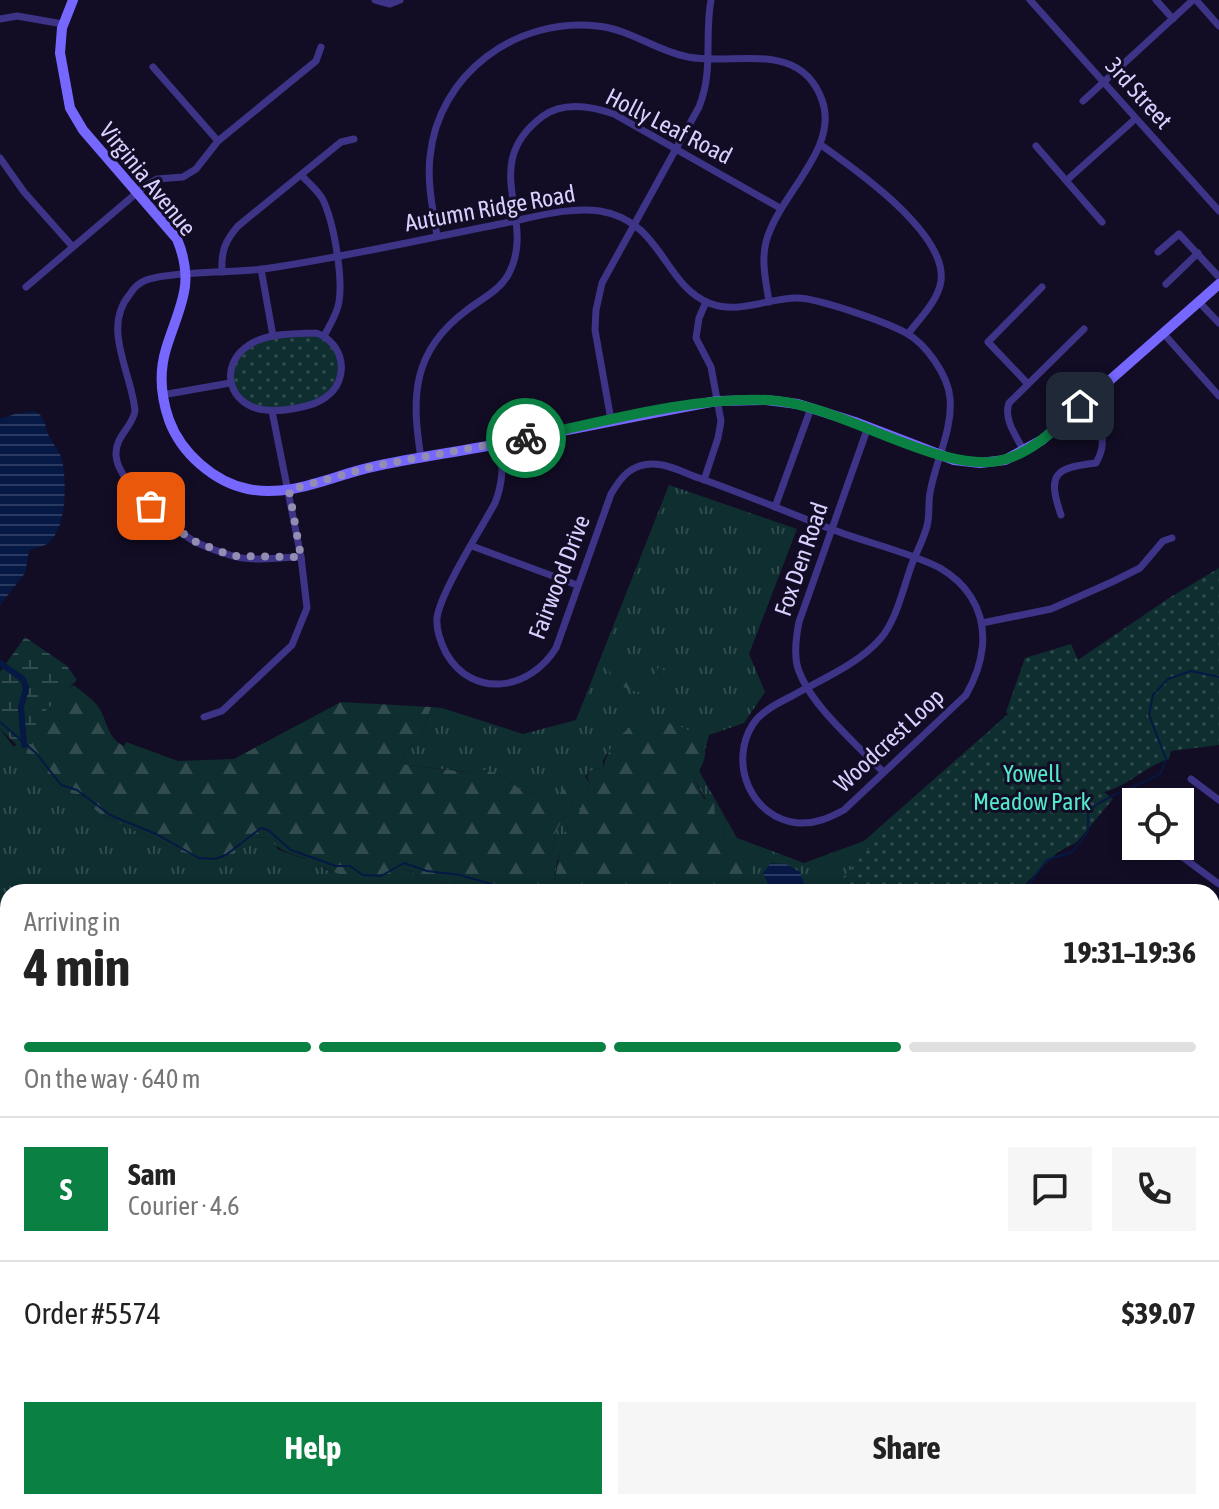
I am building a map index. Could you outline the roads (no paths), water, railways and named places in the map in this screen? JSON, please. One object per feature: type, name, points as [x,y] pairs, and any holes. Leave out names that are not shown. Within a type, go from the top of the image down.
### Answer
[{"type":"street","name":"Virginia Avenue","points":[[73,0],[60,41],[61,66],[70,108],[83,130],[177,239],[185,258],[187,276],[184,302],[165,350],[161,377],[162,395],[170,423],[188,452],[208,472],[248,489],[289,490],[349,472],[717,401],[766,400],[811,408],[954,460],[980,463],[1005,460],[1042,440],[1219,284]]},
{"type":"street","points":[[375,0],[390,4],[400,0]]},
{"type":"street","points":[[611,420],[595,330],[602,283],[703,97],[710,60],[707,22],[711,0]]},
{"type":"street","name":"3rd Street","points":[[1030,0],[1134,120],[1219,211]]},
{"type":"street","points":[[1156,0],[1173,19]]},
{"type":"street","points":[[1083,101],[1195,0],[1219,26]]},
{"type":"street","points":[[0,19],[17,16],[63,24]]},
{"type":"street","points":[[437,236],[430,157],[437,127],[448,100],[466,75],[494,49],[528,32],[566,24],[627,32],[665,51],[687,57],[710,60],[777,59],[795,66],[810,80],[822,99],[826,119],[821,145],[780,208],[766,239],[762,261],[769,302]]},
{"type":"street","points":[[26,287],[157,179],[183,177],[196,169],[218,141],[316,61],[321,47]]},
{"type":"street","points":[[153,67],[218,141]]},
{"type":"street","name":"Holly Leaf Road","points":[[421,458],[415,394],[425,359],[442,331],[467,309],[490,295],[508,277],[516,256],[518,238],[510,187],[511,160],[522,136],[550,112],[592,106],[614,114],[780,208]]},
{"type":"street","points":[[1067,180],[1134,120]]},
{"type":"street","points":[[222,272],[221,255],[231,233],[341,142],[354,139]]},
{"type":"street","points":[[821,145],[867,178],[891,200],[938,256],[941,280],[937,294],[908,334]]},
{"type":"street","points":[[1036,146],[1102,222]]},
{"type":"street","points":[[0,158],[24,192],[72,246]]},
{"type":"street","points":[[301,175],[322,198],[341,286],[339,305],[324,336]]},
{"type":"street","name":"Autumn Ridge Road","points":[[301,557],[236,557],[194,541],[151,506],[119,467],[117,445],[132,422],[135,411],[116,330],[120,308],[142,282],[160,277],[261,269],[515,221],[576,211],[599,211],[617,216],[650,237],[686,288],[706,302]]},
{"type":"street","points":[[1158,252],[1179,234],[1219,277]]},
{"type":"street","points":[[1166,284],[1198,253]]},
{"type":"street","points":[[261,269],[273,336]]},
{"type":"street","points":[[1027,383],[988,342],[1042,287]]},
{"type":"street","points":[[704,480],[721,421],[711,367],[696,338],[699,318],[706,302],[728,309],[794,298],[815,299],[908,334],[934,360],[948,385],[950,413],[930,493],[927,525],[914,559]]},
{"type":"street","points":[[1199,302],[1219,323]]},
{"type":"street","points":[[1024,451],[1009,422],[1006,411],[1009,403],[1084,329]]},
{"type":"street","points":[[316,333],[334,345],[342,370],[339,382],[328,396],[317,402],[272,411],[254,409],[242,402],[230,383],[238,355],[250,344],[273,336],[316,333]]},
{"type":"street","points":[[1163,333],[1219,396]]},
{"type":"street","points":[[162,395],[230,383]]},
{"type":"street","points":[[1061,515],[1052,490],[1057,477],[1065,468],[1096,463],[1103,451],[1104,442],[1098,427],[1080,406]]},
{"type":"street","points":[[775,507],[811,408]]},
{"type":"street","points":[[204,717],[222,711],[292,645],[307,608],[301,557],[272,411]]},
{"type":"street","name":"Fox Den Road","points":[[868,427],[799,622],[795,645],[797,663],[807,687],[883,772]]},
{"type":"street","name":"Fairwood Drive","points":[[501,444],[501,488],[443,599],[437,619],[440,643],[450,660],[464,674],[481,682],[517,682],[535,673],[548,660],[556,648],[611,494],[622,477],[635,467],[654,464],[704,480],[914,559]]},
{"type":"street","points":[[982,623],[1051,609],[1112,582],[1140,568],[1163,541],[1172,538]]},
{"type":"street","points":[[472,546],[577,585]]},
{"type":"street","name":"Woodcrest Loop","points":[[914,559],[940,568],[959,582],[972,598],[982,623],[983,654],[966,695],[844,810],[825,820],[795,823],[775,817],[760,805],[749,790],[742,769],[743,749],[751,727],[760,715],[861,656],[879,641],[889,626],[914,559]]},
{"type":"street","points":[[1191,779],[1219,800]]},
{"type":"street","points":[[1186,860],[1219,884]]},
{"type":"water","points":[[35,411],[43,420],[62,460],[65,493],[62,517],[54,537],[47,544],[29,551],[25,573],[0,605],[0,419]]},
{"type":"water","points":[[771,863],[786,864],[800,872],[804,884],[768,884],[763,873]]},
{"type":"waterway","points":[[0,663],[23,679],[26,688],[21,707],[24,745]]},
{"type":"waterway","points":[[1029,884],[1047,860],[1072,852],[1088,832],[1088,811],[1161,773],[1166,759],[1149,715],[1153,695],[1168,679],[1191,671],[1219,677]]},
{"type":"waterway","points":[[0,722],[37,754],[61,785],[77,790],[110,815],[156,834],[199,858],[215,859],[226,855],[261,828],[268,830],[291,850],[336,866],[350,866],[363,875],[381,876],[404,863],[491,884]]},
{"type":"park label","name":"Yowell Meadow Park","points":[[1032,787]]}]
